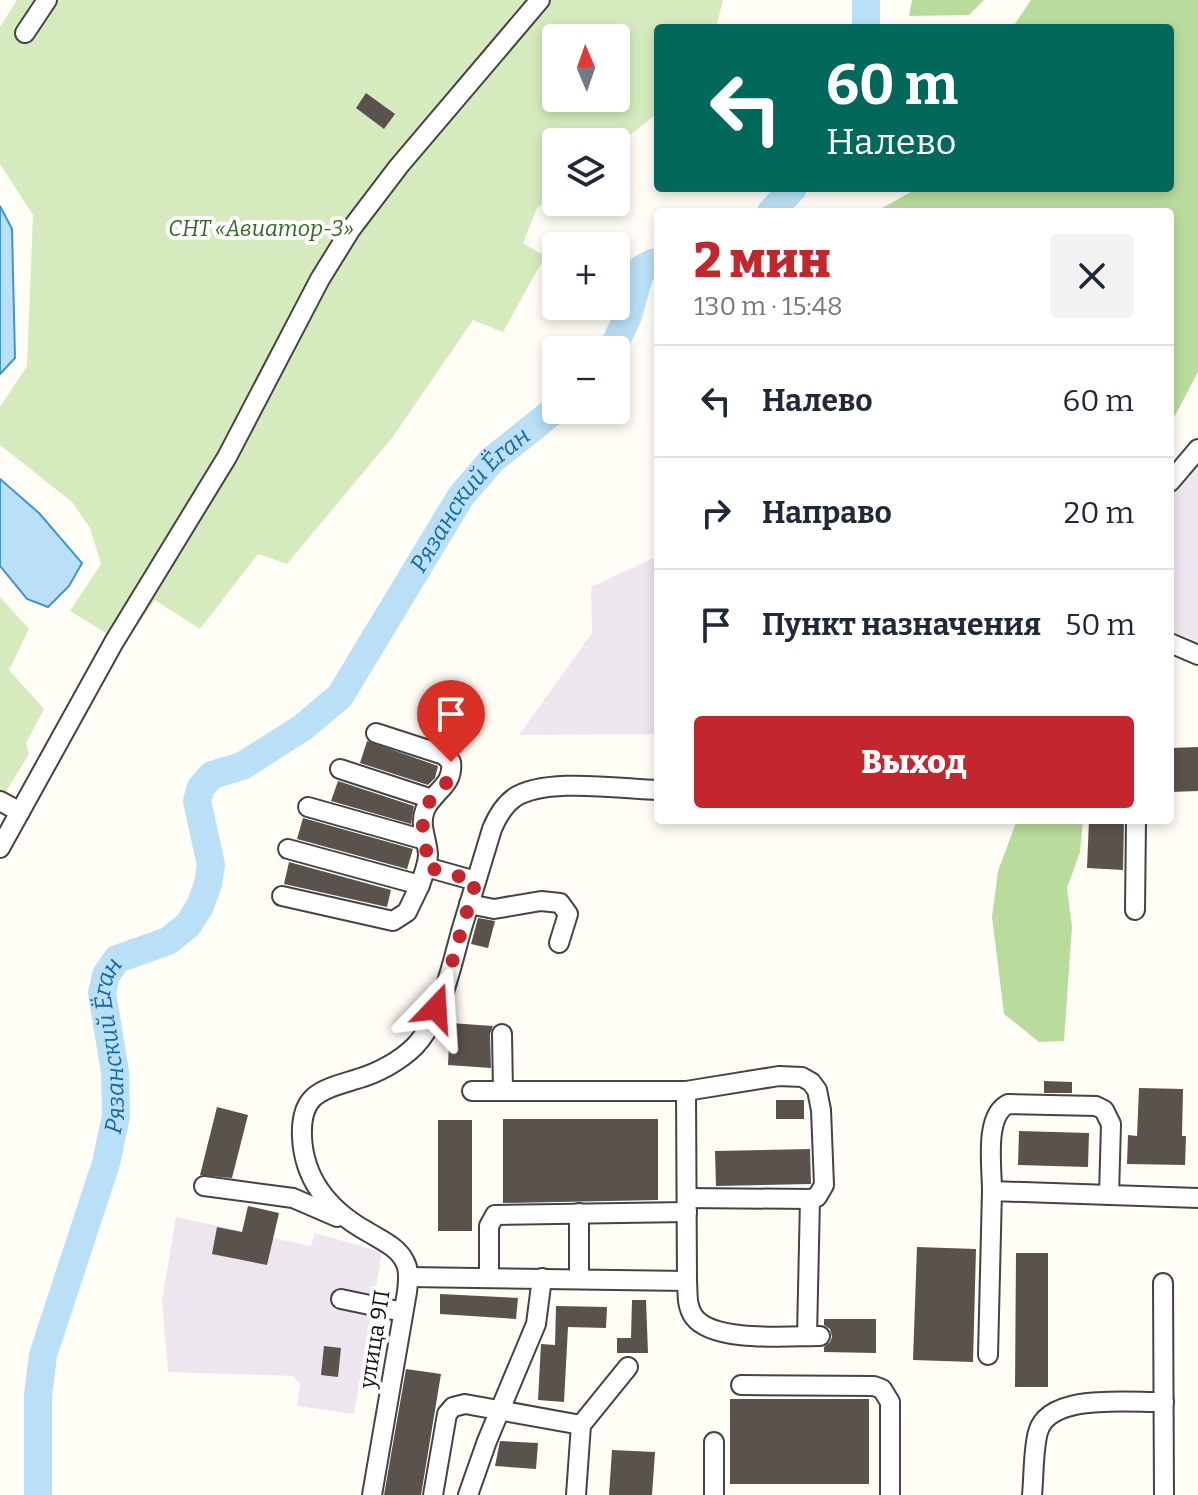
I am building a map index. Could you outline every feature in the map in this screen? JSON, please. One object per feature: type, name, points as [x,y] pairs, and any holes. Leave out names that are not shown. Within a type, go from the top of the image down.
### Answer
[{"type":"street","points":[[25,33],[47,0]]},
{"type":"street","points":[[0,848],[114,642],[227,457],[320,279],[351,229],[399,166],[540,0]]},
{"type":"street","points":[[1174,477],[1198,449]]},
{"type":"street","points":[[1174,645],[1198,655]]},
{"type":"street","points":[[282,896],[393,921],[407,912],[428,856],[423,815],[432,799],[450,779],[452,765],[448,758],[376,733]]},
{"type":"street","points":[[340,769],[432,799]]},
{"type":"street","name":"улица 9П","points":[[372,1495],[408,1277],[405,1260],[329,1203],[310,1177],[302,1136],[304,1113],[310,1099],[322,1090],[387,1066],[418,1043],[443,992],[497,818],[515,797],[533,790],[554,788],[654,790]]},
{"type":"street","points":[[0,801],[20,812]]},
{"type":"street","points":[[308,807],[425,840]]},
{"type":"street","points":[[1135,910],[1136,824]]},
{"type":"street","points":[[288,849],[423,876],[476,881]]},
{"type":"street","points":[[469,904],[494,909],[541,901],[560,903],[568,914],[559,943]]},
{"type":"street","points":[[502,1034],[503,1091]]},
{"type":"street","points":[[472,1091],[686,1091],[779,1076],[802,1077],[817,1090],[821,1110],[824,1185],[817,1197],[579,1213],[495,1215],[489,1226],[489,1278]]},
{"type":"street","points":[[686,1091],[687,1281],[690,1310],[703,1326],[737,1335],[814,1336],[810,1199]]},
{"type":"street","points":[[988,1355],[993,1123],[999,1108],[1008,1104],[1096,1106],[1109,1116],[1109,1195]]},
{"type":"street","points":[[204,1186],[293,1198],[357,1226]]},
{"type":"street","points":[[992,1191],[1198,1198]]},
{"type":"street","points":[[579,1213],[579,1279]]},
{"type":"street","points":[[408,1277],[687,1281]]},
{"type":"street","points":[[468,1495],[536,1324],[542,1278]]},
{"type":"street","points":[[1163,1283],[1164,1495]]},
{"type":"street","points":[[341,1299],[403,1312]]},
{"type":"street","points":[[576,1495],[581,1425],[628,1367]]},
{"type":"street","points":[[741,1385],[874,1386],[882,1389],[890,1402],[890,1495]]},
{"type":"street","points":[[1032,1495],[1038,1433],[1042,1423],[1052,1413],[1078,1403],[1164,1402]]},
{"type":"street","points":[[433,1495],[447,1414],[453,1407],[465,1404],[581,1425]]},
{"type":"street","points":[[714,1442],[714,1495]]},
{"type":"shaded area","points":[[1198,460],[1198,642],[1174,633],[1174,487]]},
{"type":"shaded area","points":[[654,558],[654,734],[519,735],[592,633],[591,587]]},
{"type":"shaded area","points":[[176,1217],[311,1246],[315,1233],[382,1252],[354,1414],[297,1406],[300,1384],[293,1376],[168,1372],[162,1300]]},
{"type":"green space","name":"СНТ «Авиатор-3»","points":[[17,0],[723,0],[717,24],[654,24],[654,115],[630,135],[630,128],[542,128],[542,204],[537,208],[523,243],[542,254],[542,261],[503,332],[473,320],[392,438],[287,564],[258,554],[200,629],[155,600],[124,644],[70,611],[101,564],[90,528],[72,502],[0,445],[0,407],[27,366],[33,215],[0,164],[0,27]]},
{"type":"green space","points":[[912,0],[984,0],[969,15],[909,16]]},
{"type":"green space","points":[[1031,0],[1198,0],[1198,372],[1174,417],[1174,208],[882,208],[911,192],[1174,192],[1174,24],[1015,24]]},
{"type":"green space","points":[[0,597],[29,629],[9,670],[44,709],[26,743],[29,754],[0,801]]},
{"type":"green space","points":[[1016,824],[1083,824],[1080,852],[1067,888],[1072,926],[1064,1041],[1039,1042],[1004,1014],[992,917],[998,871]]},
{"type":"water","points":[[0,206],[12,229],[15,358],[0,374]]},
{"type":"water","points":[[0,479],[39,513],[82,563],[69,586],[48,607],[27,599],[0,566]]},
{"type":"building","points":[[366,93],[395,114],[384,129],[356,108]]},
{"type":"building","points":[[367,741],[438,766],[435,778],[428,785],[360,763]]},
{"type":"building","points":[[1198,747],[1198,791],[1174,792],[1174,748]]},
{"type":"building","points":[[338,781],[414,806],[411,824],[331,801]]},
{"type":"building","points":[[303,818],[413,849],[407,869],[297,839]]},
{"type":"building","points":[[1089,824],[1124,824],[1123,870],[1087,868]]},
{"type":"building","points":[[289,862],[391,890],[387,907],[284,884]]},
{"type":"building","points":[[478,918],[495,921],[488,948],[471,944]]},
{"type":"building","points":[[450,1023],[493,1026],[490,1034],[491,1068],[448,1065]]},
{"type":"building","points":[[1044,1081],[1072,1082],[1072,1093],[1044,1093]]},
{"type":"building","points":[[1139,1088],[1183,1089],[1185,1165],[1127,1164],[1128,1135],[1137,1136]]},
{"type":"building","points":[[776,1100],[804,1100],[804,1119],[776,1119]]},
{"type":"building","points":[[217,1107],[248,1115],[232,1178],[200,1175]]},
{"type":"building","points":[[503,1119],[658,1119],[658,1200],[503,1203]]},
{"type":"building","points":[[438,1120],[472,1120],[472,1231],[438,1231]]},
{"type":"building","points":[[1019,1131],[1089,1133],[1088,1167],[1018,1165]]},
{"type":"building","points":[[810,1149],[811,1184],[716,1186],[715,1151]]},
{"type":"building","points":[[248,1206],[279,1213],[267,1265],[212,1254],[217,1227],[242,1232]]},
{"type":"building","points":[[917,1247],[976,1249],[973,1362],[913,1360]]},
{"type":"building","points":[[1016,1253],[1048,1253],[1048,1387],[1015,1387]]},
{"type":"building","points":[[440,1294],[518,1298],[516,1319],[440,1314]]},
{"type":"building","points":[[632,1300],[646,1300],[648,1353],[617,1353],[617,1338],[631,1338]]},
{"type":"building","points":[[556,1306],[607,1307],[606,1328],[568,1327],[564,1402],[538,1400],[541,1344],[555,1345]]},
{"type":"building","points":[[824,1319],[876,1319],[876,1353],[824,1352],[832,1337],[830,1329],[824,1325]]},
{"type":"building","points":[[324,1346],[341,1348],[338,1377],[321,1375]]},
{"type":"building","points":[[406,1369],[441,1374],[421,1495],[384,1495]]},
{"type":"building","points":[[730,1399],[869,1399],[869,1484],[730,1484]]},
{"type":"building","points":[[500,1441],[538,1443],[536,1469],[495,1466]]},
{"type":"building","points":[[612,1450],[655,1452],[652,1495],[609,1495]]},
{"type":"waterway","name":"Рязанский Ёган","points":[[866,0],[866,24]]},
{"type":"waterway","name":"Рязанский Ёган","points":[[775,208],[789,192]]},
{"type":"waterway","name":"Рязанский Ёган","points":[[619,336],[628,316],[641,269],[654,264]]},
{"type":"waterway","name":"Рязанский Ёган","points":[[38,1495],[38,1396],[43,1355],[106,1163],[116,1116],[115,1072],[102,993],[106,975],[117,959],[168,941],[188,925],[200,906],[211,865],[197,801],[201,787],[212,775],[242,766],[302,728],[340,696],[461,496],[492,460],[542,420]]},
{"type":"route","points":[[436,1008],[476,881],[426,867],[428,856],[423,815],[427,805],[448,783],[451,762]]}]
